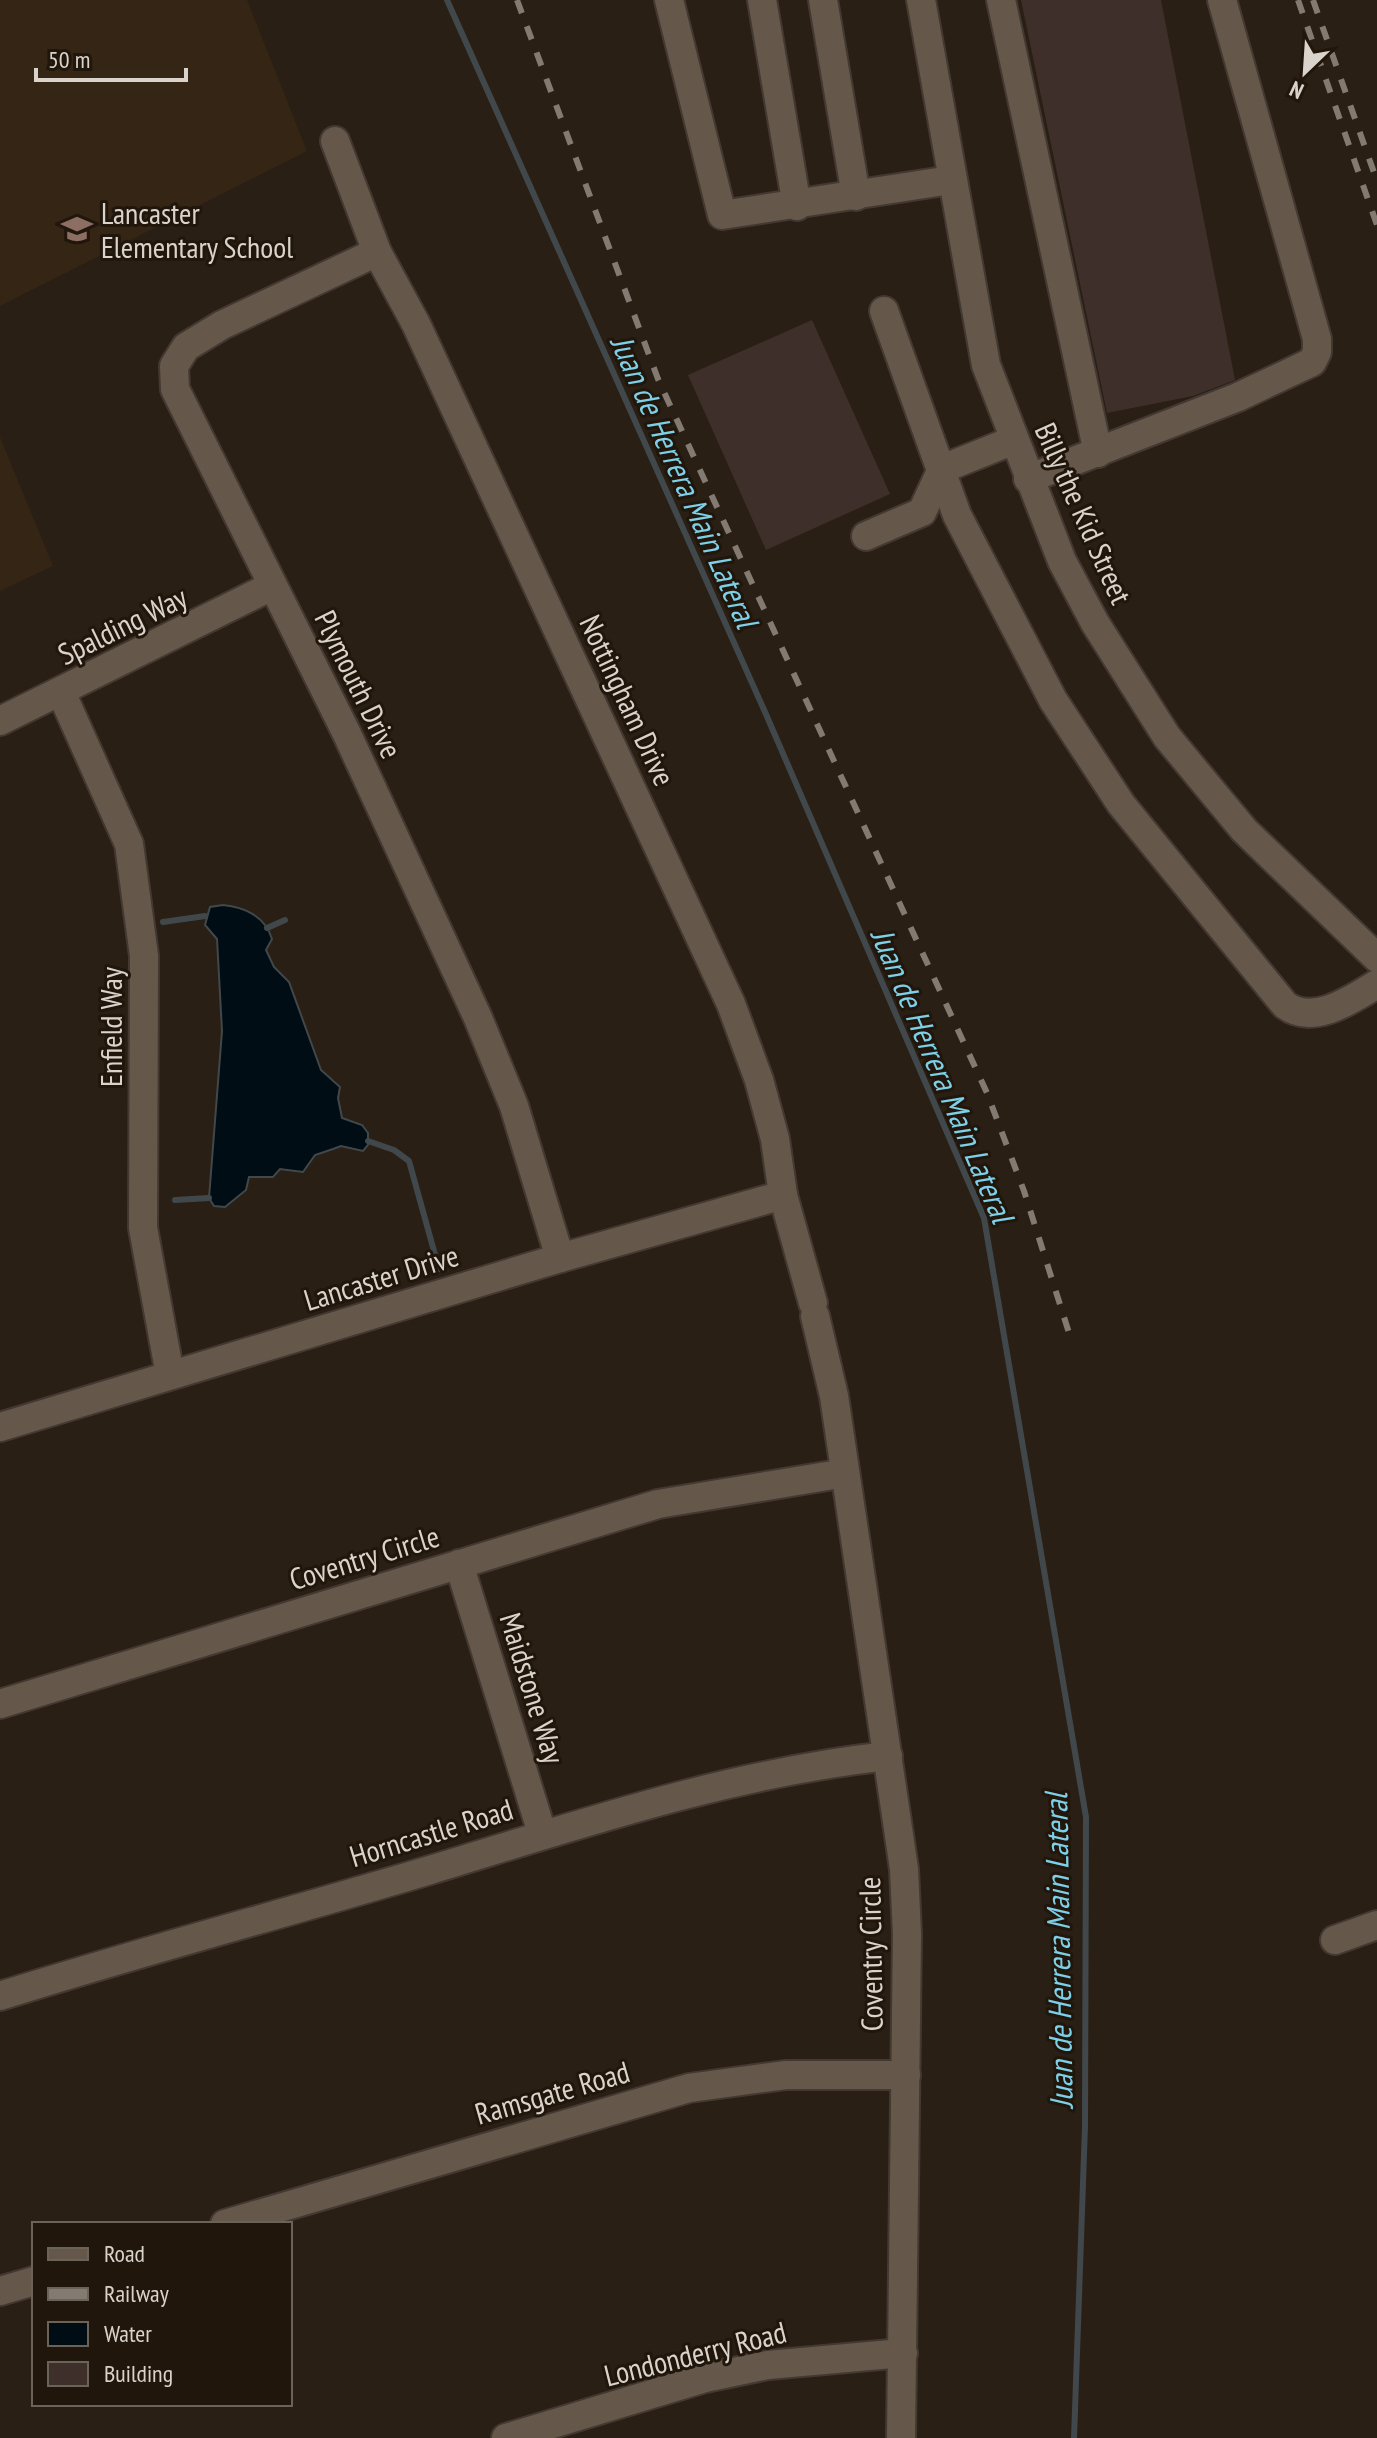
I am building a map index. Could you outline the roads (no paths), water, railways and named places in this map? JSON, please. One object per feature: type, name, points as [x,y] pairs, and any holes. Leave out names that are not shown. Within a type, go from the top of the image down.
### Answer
[{"type":"street","points":[[669,0],[719,212],[727,216],[951,180]]},
{"type":"street","points":[[762,0],[797,206]]},
{"type":"street","points":[[823,0],[856,196]]},
{"type":"street","name":"Billy the Kid Street","points":[[921,0],[986,365],[1062,561],[1095,623],[1167,737],[1244,830],[1377,958]]},
{"type":"street","points":[[1001,0],[1098,453]]},
{"type":"street","points":[[1028,479],[1238,397],[1312,362],[1317,352],[1317,339],[1222,0]]},
{"type":"street","name":"Nottingham Drive","points":[[335,141],[377,252],[416,324],[731,1004],[759,1080],[775,1139],[783,1195],[834,1396]]},
{"type":"street","name":"Plymouth Drive","points":[[377,252],[222,325],[186,347],[174,366],[175,389],[352,746],[478,1018],[514,1106],[560,1258]]},
{"type":"street","points":[[884,311],[957,515],[1053,700],[1121,804],[1285,1005],[1305,1016],[1351,1001],[1377,984]]},
{"type":"street","points":[[866,536],[922,512],[942,469],[1014,440]]},
{"type":"street","name":"Spalding Way","points":[[0,721],[272,586]]},
{"type":"street","name":"Enfield Way","points":[[61,692],[129,844],[144,956],[143,1228],[170,1375]]},
{"type":"street","name":"Lancaster Drive","points":[[0,1427],[560,1258],[783,1195]]},
{"type":"street","name":"Coventry Circle","points":[[834,1396],[904,1869],[907,1934],[901,2438]]},
{"type":"street","name":"Coventry Circle","points":[[0,1704],[658,1504],[845,1473]]},
{"type":"street","name":"Maidstone Way","points":[[459,1564],[542,1833]]},
{"type":"street","name":"Horncastle Road","points":[[0,1996],[542,1833],[783,1771],[888,1756]]},
{"type":"street","points":[[1335,1940],[1377,1925]]},
{"type":"street","name":"Ramsgate Road","points":[[232,2222],[689,2088],[786,2075],[906,2075]]},
{"type":"street","points":[[0,2291],[32,2282]]},
{"type":"street","name":"Londonderry Road","points":[[506,2438],[742,2370],[903,2353]]},
{"type":"water","points":[[223,905],[253,914],[269,931],[272,939],[266,950],[274,967],[289,982],[321,1070],[340,1087],[338,1098],[342,1118],[362,1125],[368,1133],[368,1145],[363,1151],[341,1146],[315,1155],[303,1172],[280,1169],[273,1177],[249,1177],[246,1190],[225,1207],[214,1206],[209,1198],[222,1031],[217,939],[205,925],[210,907]]},
{"type":"waterway","name":"Juan de Herrera Main Lateral","points":[[447,0],[765,712],[984,1218],[1086,1817],[1085,2126],[1074,2438]]},
{"type":"waterway","points":[[163,922],[205,916]]},
{"type":"waterway","points":[[267,928],[285,920]]},
{"type":"waterway","points":[[368,1141],[394,1150],[409,1161],[439,1269]]},
{"type":"waterway","points":[[175,1200],[209,1198]]},
{"type":"railway","points":[[517,0],[658,379],[987,1093],[1024,1191],[1070,1336]]},
{"type":"railway","points":[[1298,0],[1377,225]]},
{"type":"railway","points":[[1313,0],[1377,181]]},
{"type":"place","name":"Lancaster Elementary School","points":[[77,229]]}]
